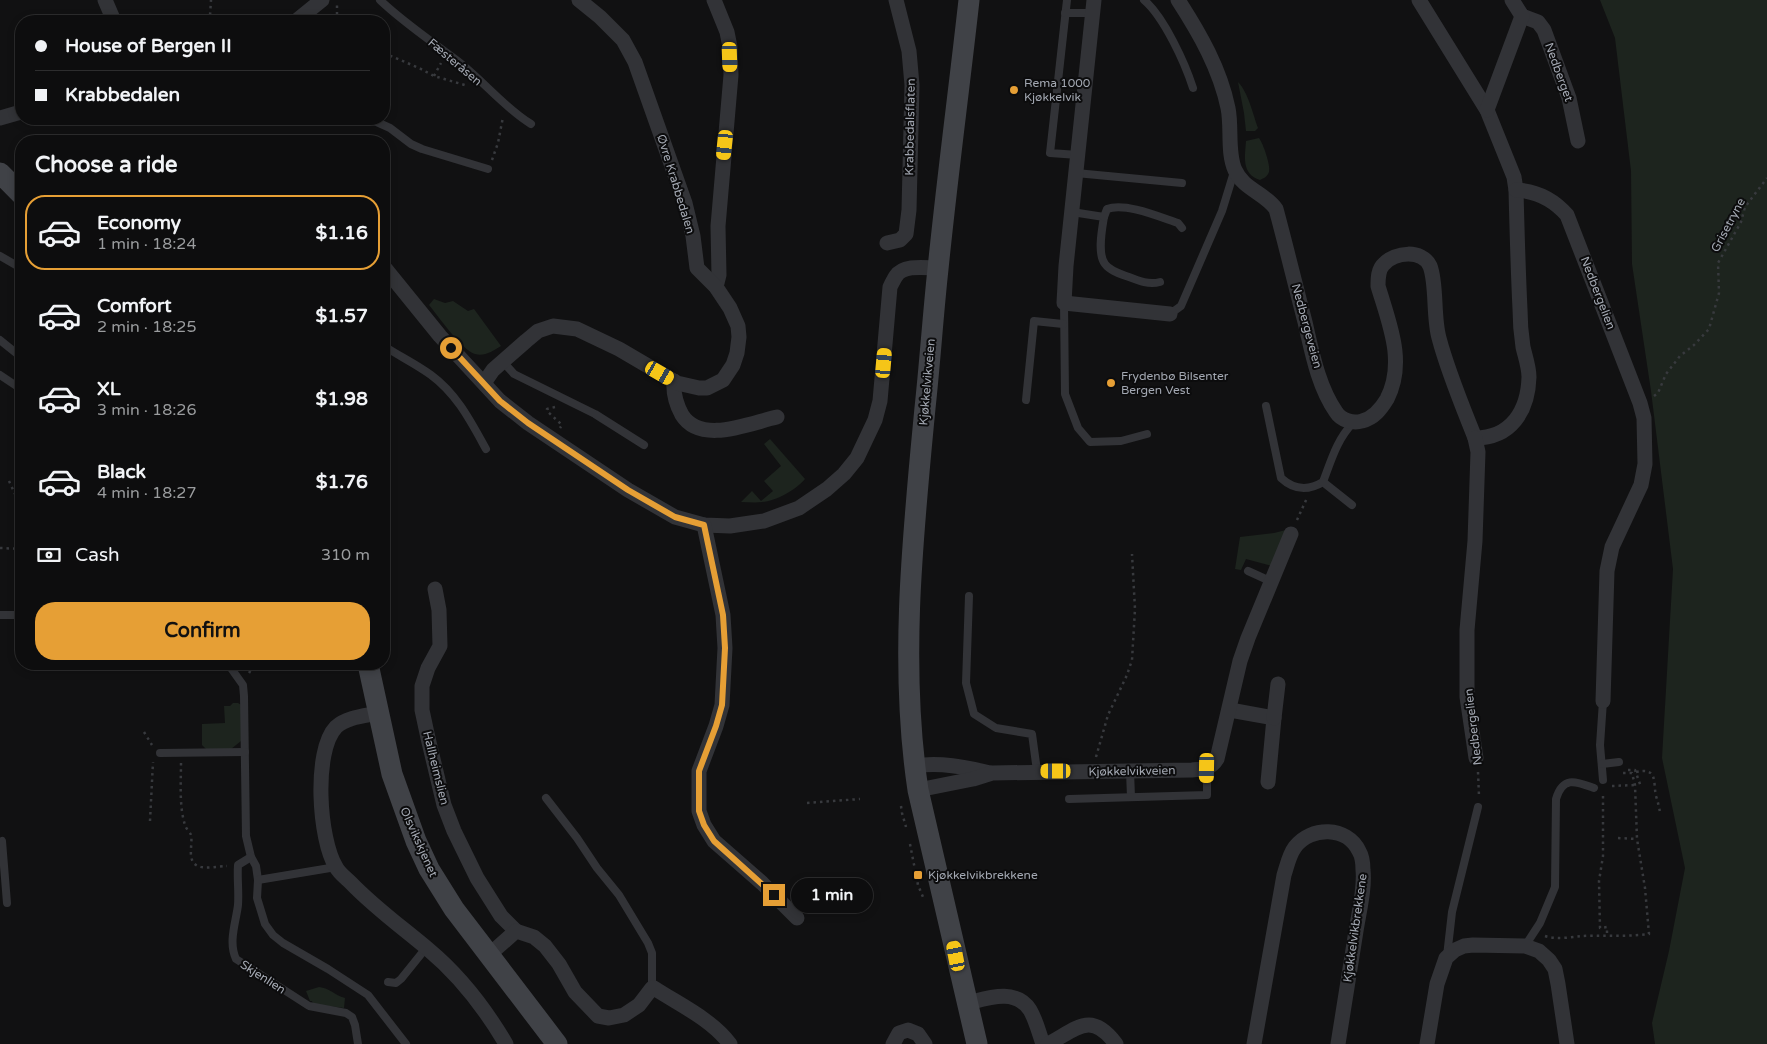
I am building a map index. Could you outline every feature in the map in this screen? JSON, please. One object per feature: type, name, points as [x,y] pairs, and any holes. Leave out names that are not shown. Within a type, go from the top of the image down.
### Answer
[{"type":"main road","name":"Kjøkkelvikveien","points":[[969,0],[938,268],[915,508],[910,614],[910,681],[914,766],[918,790],[977,1044]]},
{"type":"main road","points":[[0,173],[15,188]]},
{"type":"main road","name":"Olsvikskjenet","points":[[369,670],[392,774],[416,841],[430,869],[454,909],[558,1044]]},
{"type":"street","points":[[105,0],[111,15]]},
{"type":"street","points":[[303,15],[322,0]]},
{"type":"street","points":[[714,0],[727,32],[730,47],[731,75],[718,226],[719,275],[716,287]]},
{"type":"street","name":"Krabbedalsflaten","points":[[887,244],[900,240],[906,234],[909,210],[912,85],[908,51],[896,0]]},
{"type":"street","points":[[1178,0],[1209,53],[1221,81],[1229,110],[1232,160],[1235,170]]},
{"type":"street","points":[[1420,0],[1487,110],[1514,177],[1516,190],[1522,342],[1529,376],[1526,397],[1517,419],[1506,431],[1489,437],[1475,438]]},
{"type":"street","name":"Nedberget","points":[[1512,0],[1522,16],[1538,22],[1544,30],[1569,98],[1578,141]]},
{"type":"street","name":"Øvre Krabbedalen","points":[[484,383],[493,370],[538,331],[553,326],[577,329],[596,337],[674,381],[699,388],[707,388],[723,380],[733,365],[739,337],[738,326],[730,308],[716,287],[697,268],[693,236],[685,203],[635,62],[623,40],[600,16],[582,1]]},
{"type":"street","points":[[1093,6],[1064,303],[1170,314]]},
{"type":"street","points":[[1487,110],[1522,16]]},
{"type":"street","points":[[0,118],[15,114]]},
{"type":"street","name":"Nedbergeveien","points":[[1235,170],[1246,186],[1271,202],[1276,208],[1314,359],[1327,396],[1337,414],[1353,422]]},
{"type":"street","name":"Nedbergelien","points":[[1516,190],[1542,195],[1559,206],[1567,215],[1593,278],[1644,418],[1645,464],[1641,485],[1612,547],[1607,571],[1603,701]]},
{"type":"street","name":"Nedbergelien","points":[[1353,422],[1362,421],[1375,415],[1382,408],[1392,389],[1396,369],[1395,348],[1378,286],[1378,276],[1382,265],[1393,258],[1410,254],[1422,256],[1431,270],[1438,337],[1475,438],[1478,452],[1476,531],[1467,630],[1467,688],[1476,758]]},
{"type":"street","points":[[390,274],[440,336],[505,405],[528,423],[635,494],[675,517],[704,525],[730,526],[764,521],[798,508],[844,474],[857,458],[875,420],[880,401],[890,287],[896,275],[900,272],[913,268],[938,268]]},
{"type":"street","points":[[674,381],[677,405],[686,421],[699,429],[719,431],[777,417]]},
{"type":"street","points":[[704,525],[723,615],[725,648],[722,705],[699,771],[699,811],[704,825],[714,841],[762,883],[797,918]]},
{"type":"street","points":[[1207,768],[1214,765],[1217,759],[1240,661],[1270,581],[1291,534]]},
{"type":"street","name":"Hallheimslien","points":[[435,590],[439,610],[440,646],[428,668],[422,686],[422,710],[444,805],[454,831],[477,878],[502,916],[516,931],[534,937],[545,946],[559,964],[575,992],[598,1016],[608,1018],[624,1015],[639,1005],[652,988]]},
{"type":"street","points":[[1268,782],[1278,684]]},
{"type":"street","points":[[1230,710],[1274,718]]},
{"type":"street","points":[[379,713],[346,721],[331,734],[324,757],[321,790],[326,843],[336,867],[372,904],[426,948],[461,982],[494,1022],[506,1044]]},
{"type":"street","name":"Kjøkkelvikveien","points":[[914,766],[928,764],[953,766],[992,773],[1207,768]]},
{"type":"street","name":"Kjøkkelvikveien","points":[[918,790],[973,779],[992,773]]},
{"type":"street","name":"Kjøkkelvikbrekkene","points":[[1254,1044],[1284,875],[1295,847],[1302,840],[1320,832],[1339,833],[1348,838],[1360,852],[1364,872],[1361,902],[1338,1044]]},
{"type":"street","points":[[489,954],[516,931]]},
{"type":"street","points":[[1427,1044],[1437,984],[1446,958],[1455,950],[1464,946],[1474,945],[1525,946],[1539,951],[1549,960],[1555,969],[1567,1044]]},
{"type":"street","points":[[652,988],[708,1022],[730,1044]]},
{"type":"street","points":[[968,1003],[1005,996],[1015,998],[1024,1003],[1030,1011],[1043,1044]]},
{"type":"street","points":[[1048,1044],[1081,1026],[1091,1025],[1100,1027],[1116,1044]]},
{"type":"street","points":[[893,1044],[899,1034],[908,1030],[918,1034],[925,1044]]},
{"type":"lane","name":"Fæsteråsen","points":[[380,0],[393,13],[456,60],[518,116],[530,124]]},
{"type":"lane","points":[[1067,0],[1050,153],[1078,155]]},
{"type":"lane","points":[[1144,0],[1149,4],[1165,28],[1187,68],[1193,88]]},
{"type":"lane","points":[[1065,13],[1093,6]]},
{"type":"lane","points":[[383,125],[416,147],[488,169]]},
{"type":"lane","points":[[1170,314],[1181,306],[1222,211],[1235,170]]},
{"type":"lane","points":[[1076,173],[1182,183]]},
{"type":"lane","points":[[1160,282],[1152,284],[1138,281],[1112,270],[1104,263],[1101,254],[1101,243],[1104,217],[1107,209],[1123,207],[1178,223],[1182,228]]},
{"type":"lane","points":[[1072,212],[1104,217]]},
{"type":"lane","points":[[0,256],[15,265]]},
{"type":"lane","points":[[1064,303],[1065,394],[1078,428],[1090,442],[1121,441],[1147,434]]},
{"type":"lane","points":[[1026,400],[1034,321],[1063,324]]},
{"type":"lane","points":[[0,340],[15,352]]},
{"type":"lane","points":[[390,350],[430,374],[443,385],[464,410],[486,450]]},
{"type":"lane","points":[[504,360],[505,364],[514,374],[595,414],[644,445]]},
{"type":"lane","points":[[0,375],[15,385]]},
{"type":"lane","points":[[1266,406],[1281,478],[1292,487],[1312,488],[1324,482],[1336,447],[1343,434],[1353,422]]},
{"type":"lane","points":[[1324,482],[1352,505]]},
{"type":"lane","points":[[1248,571],[1270,581]]},
{"type":"lane","points":[[969,596],[966,683],[974,714],[996,728],[1032,734],[1037,771]]},
{"type":"lane","points":[[0,615],[15,615]]},
{"type":"lane","points":[[232,670],[243,685],[246,836],[251,857],[256,866],[258,880],[257,898],[266,924],[273,935],[283,943],[368,995],[406,1044]]},
{"type":"lane","points":[[1603,701],[1600,745],[1604,783]]},
{"type":"lane","points":[[160,754],[245,752]]},
{"type":"lane","points":[[1602,764],[1620,768]]},
{"type":"lane","points":[[1069,799],[1207,795],[1207,768]]},
{"type":"lane","points":[[1130,771],[1131,797]]},
{"type":"lane","points":[[1525,946],[1540,923],[1555,887],[1556,798],[1558,790],[1564,784],[1571,782],[1594,788]]},
{"type":"lane","points":[[546,798],[618,895],[648,943],[652,953],[652,988]]},
{"type":"lane","points":[[1446,958],[1452,912],[1478,807]]},
{"type":"lane","points":[[0,842],[2,842],[7,903]]},
{"type":"lane","points":[[238,865],[251,857]]},
{"type":"lane","name":"Skjenlien","points":[[238,865],[238,905],[234,924],[233,952],[236,959],[309,1006],[346,1012],[352,1017],[355,1025],[358,1044]]},
{"type":"lane","points":[[258,880],[336,867]]},
{"type":"lane","points":[[388,982],[396,983],[401,979],[426,948]]},
{"type":"path","points":[[210,15],[211,0]]},
{"type":"path","points":[[338,15],[339,0]]},
{"type":"path","points":[[390,56],[434,76],[474,88]]},
{"type":"path","points":[[488,169],[498,143],[503,118],[502,112]]},
{"type":"path","name":"Grisetryne","points":[[1640,405],[1658,393],[1666,374],[1680,356],[1709,329],[1720,293],[1718,263],[1742,222],[1745,207],[1767,178]]},
{"type":"path","points":[[554,441],[562,425],[547,409],[570,402]]},
{"type":"path","points":[[9,481],[15,494]]},
{"type":"path","points":[[1291,534],[1312,488]]},
{"type":"path","points":[[0,548],[15,549]]},
{"type":"path","points":[[1094,763],[1108,715],[1128,675],[1132,660],[1135,609],[1132,554]]},
{"type":"path","points":[[144,732],[154,749],[160,754],[155,757],[152,765],[150,820]]},
{"type":"path","points":[[181,754],[180,791],[185,828],[190,834],[191,858],[195,865],[204,867],[238,865]]},
{"type":"path","name":"Nedbergelien","points":[[1476,758],[1480,792],[1478,807]]},
{"type":"path","points":[[1620,768],[1635,770],[1641,787]]},
{"type":"path","points":[[1549,937],[1635,936],[1649,934],[1645,888],[1637,839],[1635,785],[1632,773],[1620,768]]},
{"type":"path","points":[[1636,772],[1643,770],[1652,774],[1655,779],[1656,796],[1660,812]]},
{"type":"path","points":[[1604,783],[1635,785]]},
{"type":"path","points":[[1603,792],[1603,856],[1599,880],[1600,928],[1607,927],[1607,936]]},
{"type":"path","points":[[807,804],[860,799]]},
{"type":"path","points":[[1603,834],[1608,834]]},
{"type":"path","points":[[1618,838],[1637,839]]},
{"type":"shaded area","points":[[1600,0],[1767,0],[1767,1044],[1655,1044],[1652,1023],[1669,951],[1685,868],[1662,758],[1673,569],[1651,391],[1632,264],[1631,171],[1615,38]]},
{"type":"shaded area","points":[[1238,82],[1245,91],[1252,110],[1258,128],[1255,131],[1246,131]]},
{"type":"shaded area","points":[[1259,138],[1269,165],[1269,172],[1260,180],[1254,177],[1247,169],[1245,158],[1246,141]]},
{"type":"shaded area","points":[[434,299],[445,303],[453,301],[468,311],[474,309],[501,346],[482,355],[470,351],[457,340],[429,305]]},
{"type":"shaded area","points":[[770,439],[805,479],[791,491],[773,500],[759,502],[741,502],[752,491],[761,501],[773,491],[764,481],[781,466],[764,444]]},
{"type":"shaded area","points":[[1286,530],[1272,566],[1246,559],[1241,570],[1235,569],[1240,537]]},
{"type":"shaded area","points":[[233,703],[241,705],[241,741],[231,749],[206,749],[202,745],[202,724],[225,723],[224,706],[230,706]]},
{"type":"shaded area","points":[[319,987],[345,998],[344,1008],[313,1004],[306,991]]},
{"type":"place","name":"Rema 1000 Kjøkkelvik","points":[[1014,90]]},
{"type":"place","name":"Frydenbø Bilsenter Bergen Vest","points":[[1111,383]]},
{"type":"place","name":"Kjøkkelvikbrekkene","points":[[918,875]]},
{"type":"route","points":[[451,348],[500,401],[528,423],[628,490],[675,517],[704,525],[723,615],[725,648],[722,705],[699,771],[699,811],[704,825],[714,841],[774,895]]}]
